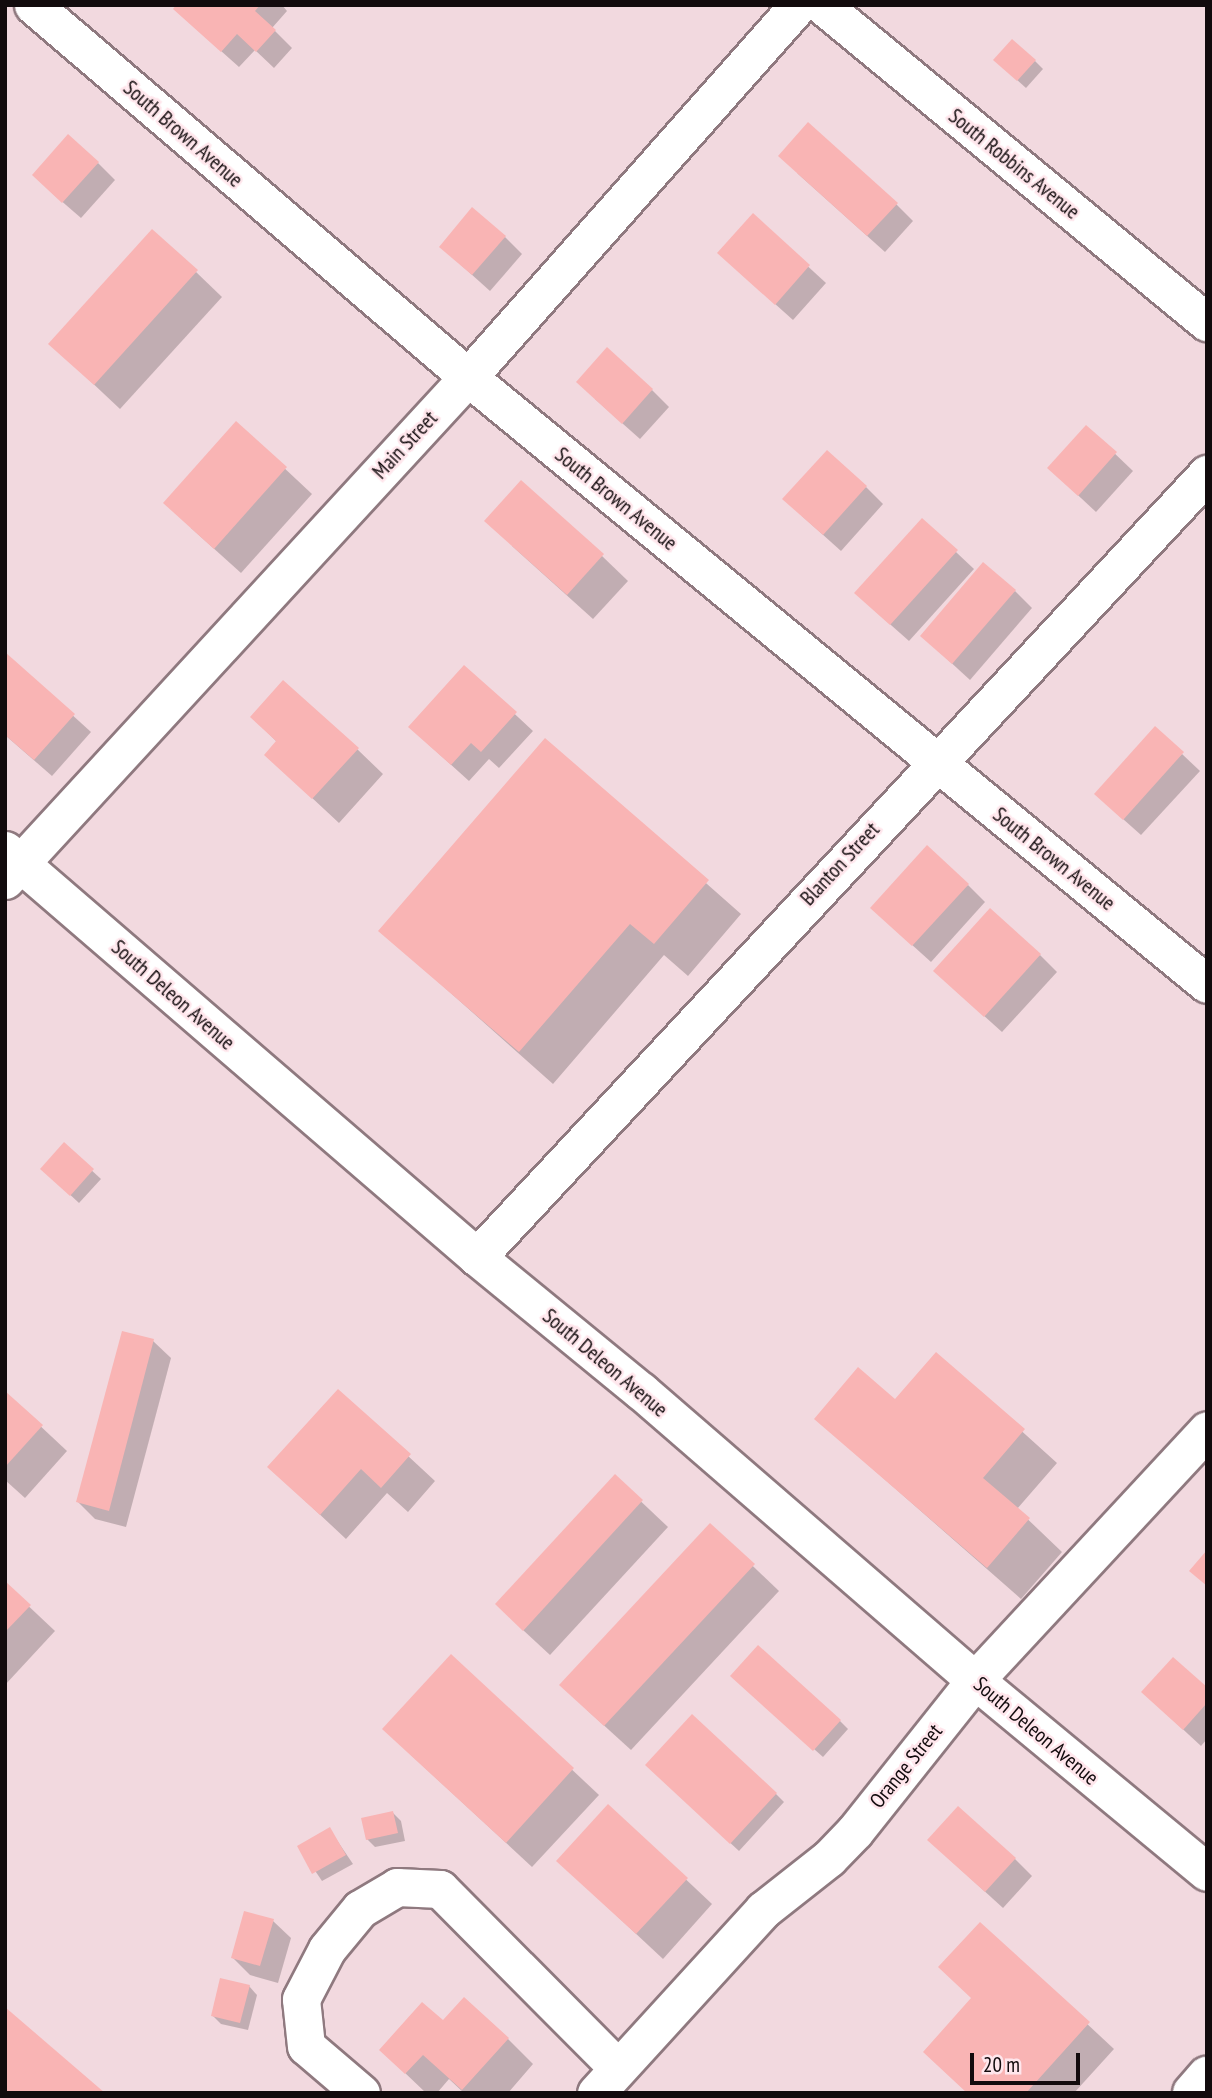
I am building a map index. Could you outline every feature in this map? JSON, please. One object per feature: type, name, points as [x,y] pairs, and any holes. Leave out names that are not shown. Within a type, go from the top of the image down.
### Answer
[{"type":"main road","points":[[1192,2093],[1207,2076]]},
{"type":"street","points":[[5,21],[20,5]]},
{"type":"street","name":"South Brown Avenue","points":[[33,5],[467,377],[1207,984]]},
{"type":"street","name":"Main Street","points":[[10,864],[467,377],[798,5]]},
{"type":"street","name":"South Robbins Avenue","points":[[822,5],[1207,322]]},
{"type":"street","name":"Blanton Street","points":[[477,1257],[936,761],[1207,474]]},
{"type":"street","name":"South Deleon Avenue","points":[[10,864],[477,1257],[641,1391],[975,1680],[1207,1872]]},
{"type":"street","name":"Orange Street","points":[[607,2081],[763,1910],[855,1831],[975,1680],[1207,1430]]},
{"type":"street","points":[[361,2093],[306,2046],[301,1999],[327,1949],[360,1909],[397,1887],[440,1889],[607,2081]]},
{"type":"building","points":[[176,5],[260,5],[255,11],[276,30],[256,52],[237,34],[221,52],[173,9]]},
{"type":"building","points":[[1012,39],[1036,60],[1017,81],[993,60]]},
{"type":"building","points":[[808,122],[898,203],[867,236],[778,156]]},
{"type":"building","points":[[68,134],[99,162],[62,203],[32,175]]},
{"type":"building","points":[[472,207],[506,236],[472,275],[439,247]]},
{"type":"building","points":[[753,213],[810,265],[775,305],[717,253]]},
{"type":"building","points":[[152,229],[198,270],[94,385],[48,344]]},
{"type":"building","points":[[607,347],[653,389],[622,424],[576,382]]},
{"type":"building","points":[[236,421],[287,467],[214,549],[163,503]]},
{"type":"building","points":[[1086,425],[1117,452],[1078,496],[1047,468]]},
{"type":"building","points":[[827,450],[867,486],[823,535],[782,499]]},
{"type":"building","points":[[521,480],[604,554],[567,595],[484,521]]},
{"type":"building","points":[[922,518],[958,550],[890,625],[854,593]]},
{"type":"building","points":[[983,562],[1016,590],[952,664],[920,636]]},
{"type":"building","points":[[5,652],[75,714],[34,760],[5,735]]},
{"type":"building","points":[[464,665],[517,712],[481,752],[471,743],[451,765],[408,727]]},
{"type":"building","points":[[283,680],[359,748],[312,799],[264,755],[276,741],[250,717]]},
{"type":"building","points":[[1155,726],[1184,752],[1123,820],[1094,794]]},
{"type":"building","points":[[545,738],[709,880],[654,944],[630,924],[519,1052],[378,931]]},
{"type":"building","points":[[927,845],[969,884],[912,946],[870,908]]},
{"type":"building","points":[[990,908],[1041,954],[984,1017],[933,971]]},
{"type":"building","points":[[64,1142],[94,1169],[70,1196],[40,1169]]},
{"type":"building","points":[[122,1331],[154,1339],[109,1511],[76,1502]]},
{"type":"building","points":[[936,1352],[1025,1429],[983,1478],[1030,1518],[987,1568],[814,1419],[858,1367],[895,1399]]},
{"type":"building","points":[[338,1389],[411,1454],[381,1488],[361,1469],[320,1515],[267,1467]]},
{"type":"building","points":[[5,1391],[43,1425],[5,1467]]},
{"type":"building","points":[[615,1474],[643,1500],[523,1631],[495,1604]]},
{"type":"building","points":[[710,1523],[755,1564],[604,1726],[559,1685]]},
{"type":"building","points":[[1207,1550],[1207,1586],[1189,1571]]},
{"type":"building","points":[[5,1581],[31,1605],[5,1632]]},
{"type":"building","points":[[758,1645],[841,1720],[813,1751],[730,1676]]},
{"type":"building","points":[[451,1654],[574,1768],[506,1843],[382,1729]]},
{"type":"building","points":[[1173,1657],[1207,1687],[1207,1703],[1183,1730],[1141,1692]]},
{"type":"building","points":[[692,1714],[777,1793],[730,1844],[645,1765]]},
{"type":"building","points":[[608,1804],[688,1878],[636,1934],[556,1861]]},
{"type":"building","points":[[958,1806],[1016,1858],[985,1892],[927,1840]]},
{"type":"building","points":[[393,1811],[398,1833],[366,1840],[361,1818]]},
{"type":"building","points":[[330,1827],[346,1855],[312,1874],[297,1846]]},
{"type":"building","points":[[244,1911],[274,1919],[260,1966],[231,1958]]},
{"type":"building","points":[[980,1922],[1090,2022],[1026,2093],[967,2093],[923,2052],[971,1998],[938,1967]]},
{"type":"building","points":[[220,1978],[250,1985],[240,2023],[211,2016]]},
{"type":"building","points":[[464,1997],[509,2038],[462,2090],[423,2055],[405,2074],[379,2050],[422,2002],[443,2020]]},
{"type":"building","points":[[5,2007],[105,2093],[5,2093]]}]
